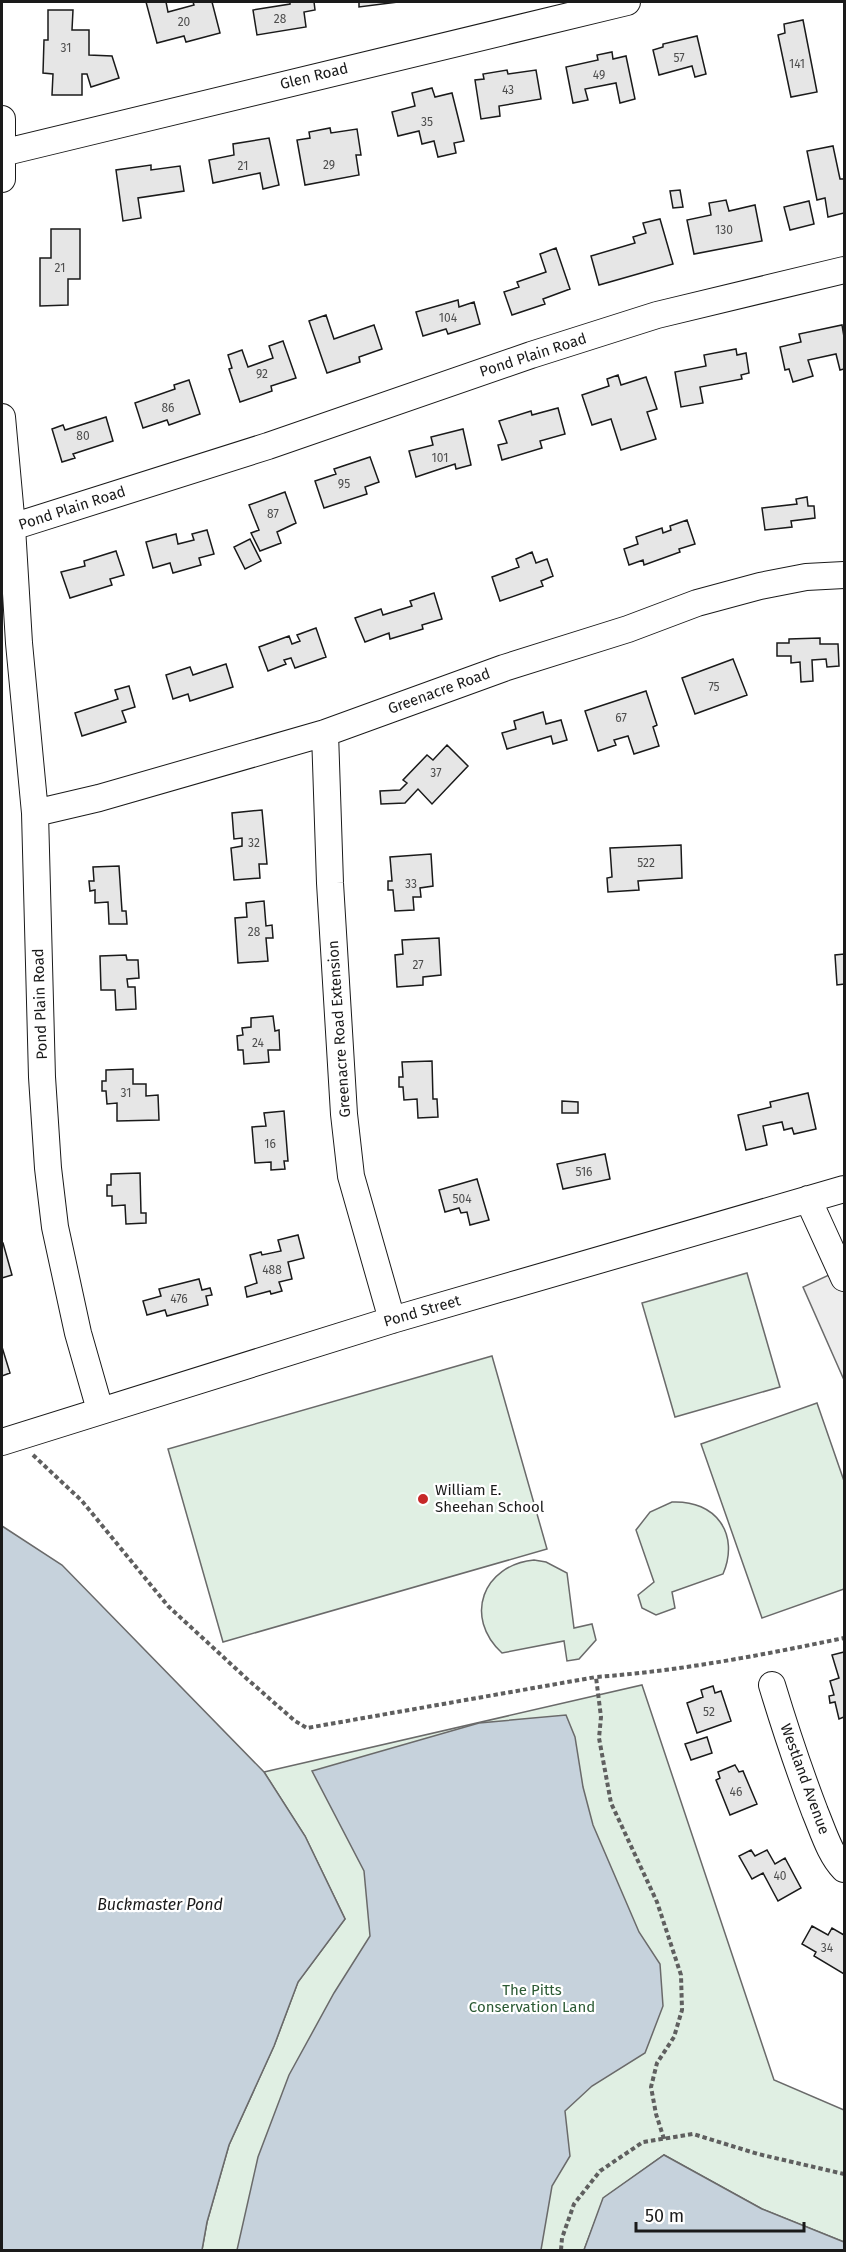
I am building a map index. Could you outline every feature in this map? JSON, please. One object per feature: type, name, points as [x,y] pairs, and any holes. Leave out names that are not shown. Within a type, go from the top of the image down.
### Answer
[{"type":"street","name":"Glen Road","points":[[2,153],[627,2]]},
{"type":"street","points":[[2,119],[2,180]]},
{"type":"street","name":"Pond Plain Road","points":[[100,1410],[78,1333],[55,1227],[48,1168],[42,1077],[35,813],[19,643],[12,528],[268,446],[531,355],[657,315],[844,270]]},
{"type":"street","points":[[2,417],[12,528]]},
{"type":"street","name":"Greenacre Road","points":[[35,813],[99,798],[326,733],[504,668],[628,629],[697,603],[760,586],[806,577],[844,575]]},
{"type":"street","name":"Greenacre Road Extension","points":[[326,733],[330,884],[344,1114],[351,1176],[392,1320]]},
{"type":"street","name":"Pond Street","points":[[2,1442],[392,1320],[844,1189]]},
{"type":"street","points":[[808,1199],[844,1278]]},
{"type":"street","name":"Westland Avenue","points":[[772,1685],[801,1776],[823,1831],[838,1863],[844,1869]]},
{"type":"path","points":[[33,1455],[82,1501],[168,1606],[295,1722],[307,1728],[596,1677],[652,1673],[766,1654],[844,1638]]},
{"type":"path","points":[[596,1677],[601,1717],[599,1738],[611,1803],[657,1902],[681,1975],[682,2010],[674,2037],[657,2063],[651,2087],[664,2139]]},
{"type":"path","points":[[561,2250],[562,2238],[574,2204],[600,2171],[643,2142],[693,2134],[758,2154],[844,2174]]},
{"type":"green space","points":[[747,1273],[780,1387],[675,1417],[642,1303]]},
{"type":"green space","points":[[492,1356],[547,1549],[223,1642],[168,1449]]},
{"type":"green space","points":[[817,1403],[844,1481],[844,1589],[762,1618],[701,1444]]},
{"type":"green space","points":[[672,1502],[688,1503],[712,1513],[726,1533],[727,1559],[723,1574],[672,1592],[675,1608],[656,1615],[642,1608],[638,1595],[654,1582],[636,1530],[650,1512]]},
{"type":"green space","points":[[534,1560],[546,1562],[567,1573],[574,1628],[592,1624],[596,1640],[579,1659],[567,1661],[564,1641],[502,1653],[490,1639],[483,1624],[484,1595],[491,1582],[516,1564]]},
{"type":"green space","name":"The Pitts Conservation Land","points":[[642,1685],[774,2080],[844,2110],[844,2242],[762,2209],[664,2155],[604,2198],[584,2250],[202,2250],[207,2222],[229,2145],[274,2046],[298,1982],[345,1919],[305,1836],[264,1772]]},
{"type":"shaded area","points":[[844,1268],[844,1380],[803,1287]]},
{"type":"water","name":"Buckmaster Pond","points":[[2,1526],[62,1565],[264,1772],[305,1836],[345,1919],[298,1982],[274,2046],[229,2145],[207,2222],[202,2250],[2,2250]]},
{"type":"water","name":"The Pitts Conservation Land","points":[[566,1715],[575,1737],[583,1787],[593,1825],[639,1932],[660,1964],[663,2006],[645,2053],[592,2086],[565,2111],[570,2156],[552,2186],[541,2250],[237,2250],[258,2157],[289,2075],[334,1993],[370,1936],[364,1871],[312,1771],[479,1723]]},
{"type":"water","points":[[664,2155],[762,2209],[844,2242],[844,2250],[584,2250],[603,2198]]},
{"type":"building","points":[[146,2],[166,2],[168,12],[194,5],[193,2],[212,2],[220,33],[186,42],[184,36],[157,43]]},
{"type":"building","points":[[290,2],[314,2],[315,10],[304,12],[306,27],[257,35],[253,10],[290,4]]},
{"type":"building","points":[[359,2],[398,2],[359,7]]},
{"type":"building","points":[[48,10],[73,10],[72,30],[89,30],[89,55],[112,56],[119,78],[91,87],[87,74],[82,74],[82,95],[52,95],[53,74],[43,73],[44,40],[48,40]]},
{"type":"building","points":[[803,20],[817,92],[791,97],[778,35],[785,33],[784,24]]},
{"type":"building","points":[[697,36],[706,74],[695,77],[692,66],[659,75],[653,50],[663,47],[663,44]]},
{"type":"building","points":[[612,52],[613,59],[626,56],[635,99],[620,103],[616,83],[585,89],[588,100],[573,103],[566,67],[598,60],[597,55]]},
{"type":"building","points":[[507,70],[508,74],[536,70],[541,99],[499,106],[500,116],[481,119],[475,80],[484,79],[483,74]]},
{"type":"building","points":[[432,88],[435,97],[452,93],[464,141],[454,143],[456,153],[438,157],[434,141],[422,144],[419,131],[398,136],[392,112],[415,106],[412,93]]},
{"type":"building","points":[[330,128],[331,133],[357,129],[361,155],[356,155],[359,175],[305,185],[297,140],[310,138],[309,132]]},
{"type":"building","points":[[269,138],[279,185],[263,189],[260,173],[213,183],[209,160],[234,155],[233,144]]},
{"type":"building","points":[[833,146],[840,179],[844,179],[844,213],[828,217],[825,198],[817,200],[807,151]]},
{"type":"building","points":[[151,165],[151,170],[180,166],[184,191],[138,198],[141,218],[123,221],[116,170]]},
{"type":"building","points":[[680,190],[683,207],[673,208],[670,191]]},
{"type":"building","points":[[726,200],[729,211],[755,205],[762,241],[694,254],[687,220],[711,215],[709,203]]},
{"type":"building","points":[[809,201],[814,224],[790,230],[784,207]]},
{"type":"building","points":[[660,219],[673,264],[599,285],[591,256],[635,243],[633,237],[646,233],[643,223]]},
{"type":"building","points":[[51,229],[80,229],[80,279],[68,279],[68,305],[40,306],[40,258],[51,258]]},
{"type":"building","points":[[556,248],[570,289],[543,299],[545,304],[512,315],[504,292],[519,287],[517,282],[546,272],[540,254]]},
{"type":"building","points":[[458,300],[459,307],[474,302],[480,324],[448,334],[446,329],[423,336],[416,312]]},
{"type":"building","points":[[326,315],[334,339],[374,325],[382,349],[359,357],[360,362],[327,373],[309,321]]},
{"type":"building","points":[[842,325],[844,369],[840,370],[836,354],[808,360],[813,376],[793,382],[789,369],[785,370],[780,347],[801,342],[799,334]]},
{"type":"building","points":[[283,341],[296,378],[271,386],[272,391],[240,402],[229,369],[232,368],[228,355],[242,350],[248,367],[273,358],[269,346]]},
{"type":"building","points":[[736,349],[737,355],[746,353],[749,373],[741,375],[742,379],[700,387],[703,403],[681,407],[675,372],[706,366],[704,355]]},
{"type":"building","points":[[618,375],[621,385],[646,377],[657,409],[647,412],[656,439],[621,450],[611,419],[592,425],[582,395],[609,386],[607,379]]},
{"type":"building","points":[[189,380],[200,414],[169,425],[167,420],[143,428],[135,403],[175,389],[174,385]]},
{"type":"building","points":[[558,408],[565,434],[540,441],[542,448],[502,460],[498,445],[507,443],[499,421],[531,411],[532,415]]},
{"type":"building","points":[[106,417],[113,441],[73,454],[75,458],[62,462],[52,429],[63,425],[65,430]]},
{"type":"building","points":[[463,429],[471,465],[456,469],[455,464],[416,477],[409,451],[433,445],[431,437]]},
{"type":"building","points":[[370,457],[379,482],[365,487],[367,494],[324,508],[315,481],[336,474],[334,469]]},
{"type":"building","points":[[285,492],[296,523],[277,532],[281,543],[260,551],[251,533],[259,530],[249,505]]},
{"type":"building","points":[[807,497],[808,506],[814,506],[815,518],[791,521],[792,527],[765,530],[762,508],[797,504],[796,499]]},
{"type":"building","points":[[687,520],[695,544],[644,565],[643,560],[629,565],[624,549],[638,544],[636,537],[662,528],[663,533],[671,530],[670,526]]},
{"type":"building","points":[[207,530],[214,554],[199,558],[201,565],[173,573],[170,563],[153,568],[146,542],[176,534],[178,544],[194,540],[192,534]]},
{"type":"building","points":[[250,539],[261,561],[245,569],[234,547]]},
{"type":"building","points":[[116,551],[124,575],[110,579],[112,585],[70,598],[61,572],[85,566],[84,561]]},
{"type":"building","points":[[532,552],[536,563],[547,559],[553,576],[541,581],[543,586],[500,601],[492,577],[519,567],[516,559]]},
{"type":"building","points":[[434,593],[442,619],[422,625],[423,629],[390,639],[389,633],[365,642],[355,618],[381,609],[383,615],[412,606],[410,601]]},
{"type":"building","points":[[316,628],[326,657],[295,668],[291,658],[284,660],[286,664],[268,671],[259,647],[289,636],[292,644],[300,641],[297,635]]},
{"type":"building","points":[[820,638],[820,644],[838,644],[839,666],[827,667],[826,659],[812,660],[813,681],[801,682],[800,662],[791,663],[791,656],[777,656],[777,643],[789,643],[789,639]]},
{"type":"building","points":[[733,659],[747,695],[695,714],[682,678]]},
{"type":"building","points":[[226,664],[233,687],[190,701],[188,694],[173,699],[166,675],[190,667],[193,675]]},
{"type":"building","points":[[129,686],[135,707],[122,711],[126,722],[82,736],[75,713],[118,699],[115,690]]},
{"type":"building","points":[[646,691],[657,725],[653,727],[659,746],[634,754],[628,736],[614,740],[616,745],[598,751],[585,711]]},
{"type":"building","points":[[543,712],[546,724],[561,720],[567,740],[553,744],[551,736],[507,749],[502,733],[516,729],[514,721]]},
{"type":"building","points":[[447,745],[468,766],[432,804],[418,789],[405,803],[381,804],[380,791],[400,790],[407,783],[403,780],[427,755],[433,760]]},
{"type":"building","points":[[262,810],[267,864],[259,864],[260,878],[234,880],[231,848],[242,846],[242,838],[234,839],[232,813]]},
{"type":"building","points":[[681,845],[682,878],[638,881],[639,890],[608,892],[607,878],[612,877],[610,848]]},
{"type":"building","points":[[431,854],[433,886],[420,888],[421,897],[413,897],[414,910],[395,911],[393,890],[388,890],[388,881],[392,881],[390,857]]},
{"type":"building","points":[[119,866],[122,911],[126,911],[127,924],[109,924],[108,902],[95,903],[95,890],[90,891],[89,881],[94,881],[93,867]]},
{"type":"building","points":[[264,901],[266,926],[272,925],[273,938],[266,938],[268,961],[238,963],[235,918],[247,917],[246,903]]},
{"type":"building","points":[[439,938],[441,975],[423,977],[423,985],[397,987],[395,955],[403,954],[402,940]]},
{"type":"building","points":[[844,954],[844,984],[837,985],[835,955]]},
{"type":"building","points":[[126,955],[127,960],[138,960],[139,978],[127,979],[128,987],[135,987],[136,1009],[116,1010],[115,990],[101,990],[100,956]]},
{"type":"building","points":[[273,1016],[275,1031],[279,1030],[280,1050],[268,1050],[269,1062],[244,1064],[243,1050],[238,1050],[237,1036],[243,1035],[242,1028],[251,1027],[251,1018]]},
{"type":"building","points":[[432,1061],[433,1099],[437,1099],[438,1117],[418,1118],[417,1099],[404,1100],[403,1087],[399,1087],[399,1077],[403,1077],[402,1062]]},
{"type":"building","points":[[133,1069],[133,1084],[146,1084],[146,1096],[158,1095],[159,1120],[117,1121],[117,1103],[107,1104],[106,1091],[102,1091],[102,1081],[106,1081],[106,1070]]},
{"type":"building","points":[[808,1093],[816,1129],[794,1134],[792,1128],[784,1130],[782,1122],[763,1126],[767,1145],[746,1150],[738,1115],[771,1107],[770,1102]]},
{"type":"building","points":[[562,1101],[578,1102],[578,1113],[562,1113]]},
{"type":"building","points":[[284,1111],[288,1161],[284,1161],[285,1169],[271,1170],[271,1162],[255,1163],[252,1127],[266,1126],[264,1113]]},
{"type":"building","points":[[605,1154],[610,1179],[563,1189],[557,1164]]},
{"type":"building","points":[[140,1173],[141,1213],[146,1213],[146,1223],[126,1224],[125,1205],[112,1206],[112,1196],[107,1196],[107,1185],[111,1185],[111,1174]]},
{"type":"building","points":[[477,1179],[489,1220],[470,1225],[467,1212],[461,1213],[459,1208],[445,1212],[439,1190]]},
{"type":"building","points":[[298,1235],[304,1258],[288,1262],[292,1279],[279,1282],[282,1291],[271,1294],[270,1291],[247,1297],[245,1287],[257,1283],[250,1255],[281,1251],[278,1240]]},
{"type":"building","points":[[2,1243],[12,1275],[2,1278]]},
{"type":"building","points":[[199,1279],[202,1290],[210,1288],[212,1295],[206,1296],[208,1305],[167,1316],[165,1310],[147,1315],[143,1301],[161,1296],[159,1289]]},
{"type":"building","points":[[2,1347],[10,1373],[2,1376]]},
{"type":"building","points":[[844,1652],[844,1717],[839,1719],[835,1702],[830,1703],[829,1696],[834,1695],[830,1681],[839,1678],[832,1655]]},
{"type":"building","points":[[713,1686],[715,1693],[721,1691],[731,1721],[697,1733],[687,1703],[703,1697],[701,1690]]},
{"type":"building","points":[[707,1737],[712,1753],[691,1760],[685,1744]]},
{"type":"building","points":[[735,1765],[739,1772],[743,1771],[757,1804],[730,1815],[716,1780],[720,1778],[718,1772]]},
{"type":"building","points":[[751,1850],[755,1856],[767,1850],[775,1864],[785,1858],[801,1888],[778,1901],[763,1873],[752,1879],[739,1856]]},
{"type":"building","points":[[812,1926],[828,1935],[832,1928],[844,1935],[844,1974],[814,1956],[816,1952],[802,1944]]},
{"type":"place","name":"William E. Sheehan School","points":[[423,1499]]}]
